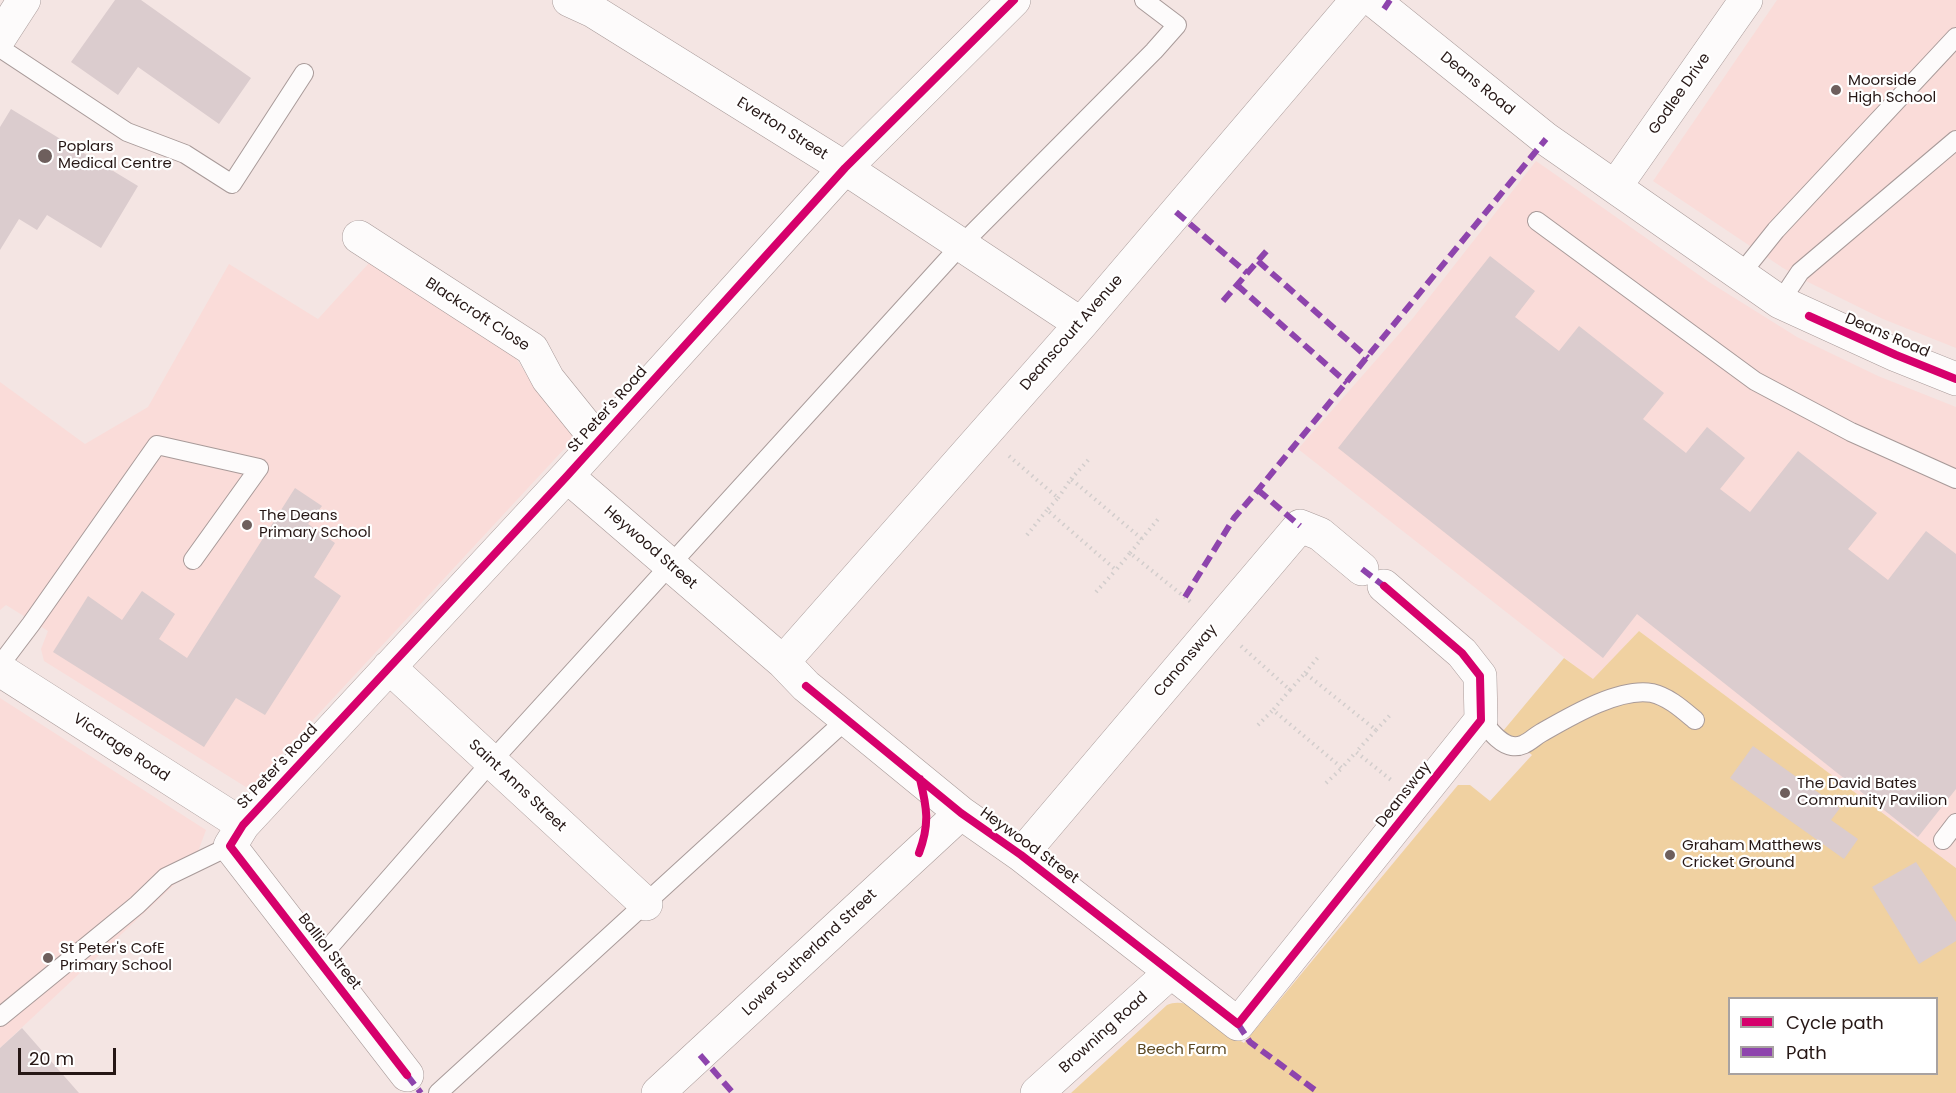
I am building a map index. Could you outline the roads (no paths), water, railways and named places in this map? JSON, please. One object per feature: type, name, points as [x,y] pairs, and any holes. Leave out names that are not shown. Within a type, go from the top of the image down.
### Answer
[{"type":"street","points":[[0,37],[24,0]]},
{"type":"street","name":"St Peter's Road","points":[[236,836],[567,476],[845,168],[1014,0]]},
{"type":"street","name":"Godlee Drive","points":[[1615,188],[1746,0]]},
{"type":"street","name":"Deans Road","points":[[1376,2],[1546,140],[1780,302],[1896,355],[1956,378]]},
{"type":"street","name":"Deanscourt Avenue","points":[[783,662],[1081,324],[1376,2]]},
{"type":"street","name":"Everton Street","points":[[586,4],[845,168],[1081,324]]},
{"type":"street","name":"Blackcroft Close","points":[[359,237],[532,349],[548,379],[598,441]]},
{"type":"street","name":"Heywood Street","points":[[567,476],[783,662],[806,686],[961,813],[1021,855],[1239,1024]]},
{"type":"street","name":"Canonsway","points":[[1021,855],[1300,526],[1320,534],[1462,653],[1480,676],[1481,720]]},
{"type":"street","name":"Saint Anns Street","points":[[389,667],[646,904]]},
{"type":"street","name":"Vicarage Road","points":[[0,670],[236,836]]},
{"type":"street","name":"Deansway","points":[[1239,1024],[1481,720]]},
{"type":"street","name":"Lower Sutherland Street","points":[[658,1093],[961,813]]},
{"type":"street","name":"Balliol Street","points":[[236,836],[318,960],[407,1075]]},
{"type":"street","name":"Browning Road","points":[[1037,1093],[1170,972]]},
{"type":"lane","points":[[318,960],[491,762],[669,564],[961,245],[1154,51],[1177,25],[1144,0]]},
{"type":"lane","points":[[1740,275],[1776,230],[1956,37]]},
{"type":"lane","points":[[0,48],[127,132],[185,154],[232,184],[304,73]]},
{"type":"lane","points":[[1780,302],[1800,272],[1956,140]]},
{"type":"lane","points":[[1537,221],[1755,381],[1851,432],[1956,479]]},
{"type":"lane","points":[[0,665],[157,446],[259,468],[193,560]]},
{"type":"lane","points":[[1481,720],[1498,739],[1510,746],[1522,746],[1589,708],[1618,697],[1651,693],[1672,702],[1695,720]]},
{"type":"lane","points":[[438,1093],[847,719]]},
{"type":"lane","points":[[1943,840],[1956,823]]},
{"type":"lane","points":[[0,1017],[137,905],[166,877],[236,836]]},
{"type":"place","name":"Moorside High School","points":[[1836,90]]},
{"type":"place","name":"Poplars Medical Centre","points":[[45,156]]},
{"type":"place","name":"The Deans Primary School","points":[[247,525]]},
{"type":"place","name":"The David Bates Community Pavilion","points":[[1785,793]]},
{"type":"place","name":"Graham Matthews Cricket Ground","points":[[1670,855]]},
{"type":"place","name":"St Peter's CofE Primary School","points":[[48,958]]},
{"type":"park label","name":"Beech Farm","points":[[1182,1050]]}]
